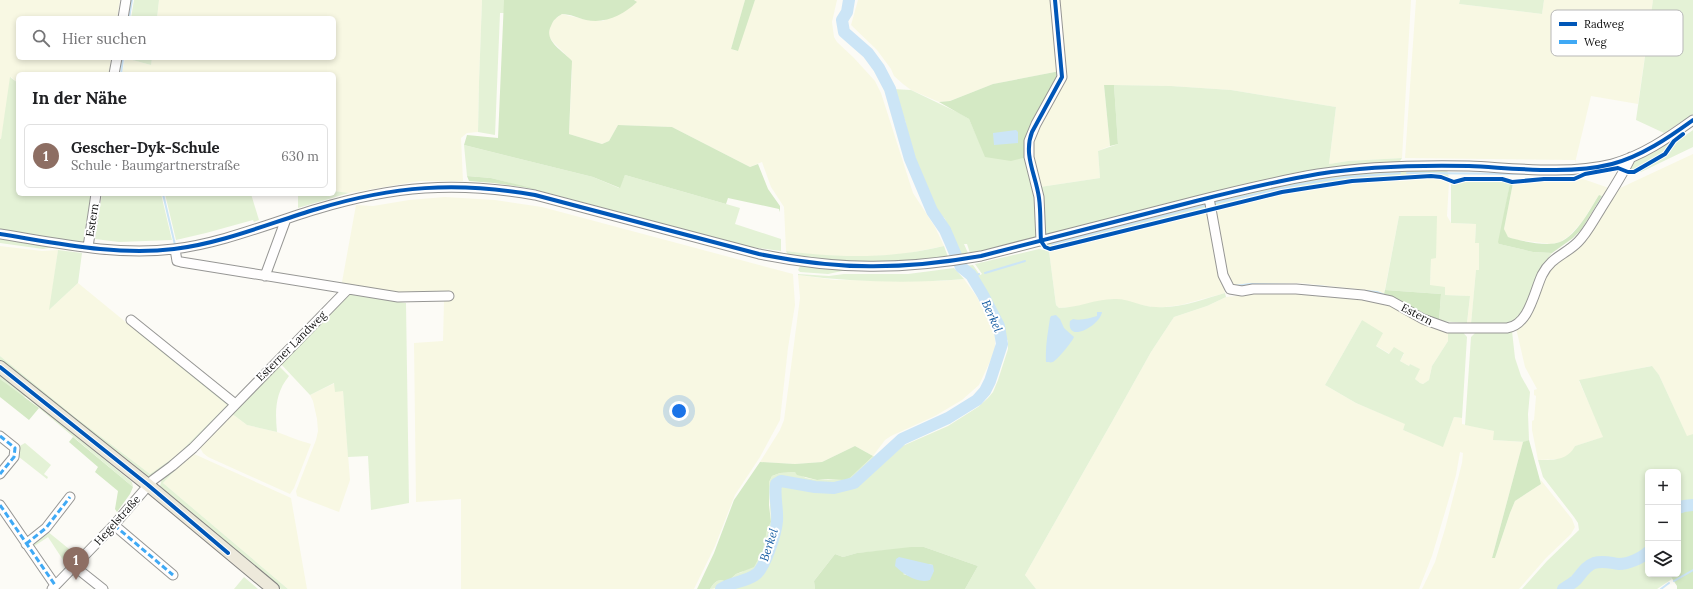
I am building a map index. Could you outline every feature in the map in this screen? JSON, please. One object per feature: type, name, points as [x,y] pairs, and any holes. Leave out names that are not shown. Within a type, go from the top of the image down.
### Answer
[{"type":"main road","points":[[0,367],[148,485],[273,589]]},
{"type":"street","points":[[123,16],[126,0]]},
{"type":"street","points":[[1041,241],[1039,197],[1029,157],[1029,141],[1036,124],[1062,77],[1055,0]]},
{"type":"street","points":[[114,72],[117,60]]},
{"type":"street","points":[[0,234],[88,247],[137,251],[175,249],[220,239],[344,201],[387,192],[444,186],[490,188],[535,195],[783,259],[862,267],[906,266],[940,263],[981,256],[1286,180],[1364,169],[1444,166],[1539,169],[1582,168],[1612,164],[1631,157],[1666,139],[1693,120]]},
{"type":"street","name":"Estern","points":[[1209,198],[1224,275],[1230,289],[1242,291],[1253,289],[1296,289],[1364,295],[1391,301],[1423,319],[1442,326],[1462,328],[1507,328],[1513,327],[1523,318],[1542,274],[1549,264],[1557,256],[1578,242],[1590,226],[1625,170],[1631,157]]},
{"type":"street","name":"Estern","points":[[88,247],[96,196]]},
{"type":"street","points":[[265,276],[286,219]]},
{"type":"street","points":[[175,249],[177,261],[181,262],[398,296],[449,296]]},
{"type":"street","name":"Esterner Landweg","points":[[148,485],[193,448],[234,403],[348,289]]},
{"type":"street","points":[[131,320],[234,403]]},
{"type":"street","points":[[0,436],[15,448],[14,457],[0,474]]},
{"type":"street","name":"Hegelstraße","points":[[53,587],[114,525],[148,485]]},
{"type":"street","points":[[26,544],[52,522],[70,497]]},
{"type":"street","points":[[0,504],[53,587]]},
{"type":"street","points":[[114,525],[173,575]]},
{"type":"street","points":[[74,566],[103,589]]},
{"type":"green space","points":[[0,0],[120,0],[117,16],[16,16],[16,60],[111,60],[109,72],[16,72],[16,81],[11,77],[1,140]]},
{"type":"green space","points":[[134,0],[159,0],[157,16],[131,16]]},
{"type":"green space","points":[[159,0],[482,0],[478,132],[467,133],[461,138],[463,181],[420,181],[349,193],[336,191],[336,72],[122,72],[125,60],[132,60],[151,65],[152,60],[336,60],[336,16],[157,16]]},
{"type":"green space","points":[[482,0],[504,0],[504,13],[500,13],[495,135],[478,132]]},
{"type":"green space","points":[[504,0],[634,0],[637,2],[626,11],[614,17],[600,21],[586,20],[571,15],[562,14],[555,19],[552,24],[549,31],[552,41],[572,61],[569,134],[602,144],[609,141],[618,125],[672,127],[750,167],[758,164],[768,189],[780,206],[780,212],[779,209],[728,198],[726,204],[625,175],[620,188],[593,177],[464,145],[467,135],[498,138]]},
{"type":"green space","points":[[634,0],[745,0],[731,49],[737,51],[755,0],[837,0],[832,22],[834,37],[837,42],[875,81],[881,93],[913,193],[935,227],[944,246],[904,254],[859,257],[817,255],[786,251],[784,207],[771,187],[762,162],[750,167],[672,127],[618,125],[609,141],[602,144],[569,134],[572,71],[567,56],[549,36],[548,31],[551,24],[562,14],[587,20],[603,21],[636,1]]},
{"type":"green space","points":[[745,0],[755,0],[738,51],[731,49]]},
{"type":"green space","points":[[858,0],[1053,0],[1060,71],[993,84],[950,101],[939,102],[911,90],[903,84],[894,76],[891,69],[877,50],[851,25]]},
{"type":"green space","points":[[1057,0],[1411,0],[1402,158],[1348,161],[1329,164],[1336,107],[1231,90],[1171,86],[1104,85],[1110,146],[1098,151],[1100,178],[1040,187],[1033,165],[1034,133],[1057,92]]},
{"type":"green space","points":[[1416,0],[1460,0],[1459,4],[1542,14],[1544,0],[1653,0],[1652,10],[1551,10],[1551,56],[1645,56],[1638,104],[1591,96],[1575,163],[1575,160],[1405,158]]},
{"type":"green space","points":[[1460,0],[1544,0],[1542,14],[1459,4]]},
{"type":"green space","points":[[1653,0],[1693,0],[1693,114],[1664,133],[1636,120],[1645,56],[1683,56],[1683,10],[1652,10]]},
{"type":"green space","points":[[132,60],[152,60],[151,65]]},
{"type":"green space","points":[[1060,71],[1027,157],[1011,161],[985,157],[969,119],[939,102],[950,101],[993,84]]},
{"type":"green space","points":[[10,77],[16,82],[16,196],[91,196],[83,243],[0,231],[1,139]]},
{"type":"green space","points":[[1104,85],[1114,85],[1118,144],[1110,146]]},
{"type":"green space","points":[[1114,85],[1171,86],[1231,90],[1336,107],[1329,164],[1348,161],[1402,158],[1398,164],[1372,165],[1047,236],[1043,231],[1040,187],[1100,178],[1098,151],[1118,144]]},
{"type":"green space","points":[[893,89],[911,90],[969,119],[986,157],[1027,157],[1037,206],[1038,234],[1034,239],[970,253],[967,244],[964,244],[968,253],[960,255],[945,219],[934,206],[911,152],[907,139],[906,123]]},
{"type":"green space","points":[[1693,130],[1693,147],[1641,172],[1638,172],[1668,154],[1676,142]]},
{"type":"green space","points":[[1673,138],[1671,146],[1663,154],[1636,170],[1627,170],[1632,161]]},
{"type":"green space","points":[[464,145],[593,177],[619,188],[625,175],[740,208],[735,224],[781,239],[781,251],[751,247],[491,178],[467,176]]},
{"type":"green space","points":[[1693,154],[1693,434],[1687,437],[1659,375],[1651,366],[1579,381],[1604,437],[1575,446],[1572,452],[1562,459],[1538,460],[1532,430],[1536,396],[1534,395],[1534,390],[1537,389],[1525,367],[1516,328],[1549,265],[1571,252],[1618,189]]},
{"type":"green space","points":[[1447,169],[1449,178],[1440,175],[1405,176],[1344,181],[1280,191],[1213,207],[1213,200],[1315,178],[1361,172]]},
{"type":"green space","points":[[467,176],[491,178],[536,189],[469,181]]},
{"type":"green space","points":[[1439,178],[1449,182],[1447,216],[1451,223],[1476,224],[1475,242],[1479,243],[1479,271],[1476,271],[1471,324],[1467,324],[1470,296],[1445,295],[1430,286],[1431,258],[1435,258],[1399,216],[1384,294],[1377,291],[1301,283],[1251,283],[1235,285],[1229,281],[1216,209],[1290,192],[1333,185],[1372,181]]},
{"type":"green space","points":[[1580,178],[1609,188],[1604,196],[1599,195],[1582,222],[1569,236],[1560,242],[1551,244],[1517,240],[1508,237],[1504,229],[1513,183],[1575,181]]},
{"type":"green space","points":[[1467,180],[1501,180],[1510,183],[1499,244],[1533,252],[1552,253],[1539,270],[1523,311],[1517,319],[1507,323],[1471,324],[1476,270],[1479,270],[1479,243],[1475,243],[1476,224],[1451,223],[1451,184]]},
{"type":"green space","points":[[1510,183],[1513,183],[1504,229],[1508,237],[1534,243],[1548,244],[1560,242],[1566,239],[1577,228],[1599,195],[1602,196],[1581,230],[1573,238],[1552,253],[1533,252],[1499,244],[1498,242]]},
{"type":"green space","points":[[336,191],[349,193],[298,208],[298,196],[336,196]]},
{"type":"green space","points":[[102,196],[161,196],[172,240],[119,242],[95,239]]},
{"type":"green space","points":[[165,196],[252,196],[259,220],[254,222],[253,220],[176,240]]},
{"type":"green space","points":[[445,197],[495,200],[542,207],[793,274],[795,305],[788,348],[780,420],[760,457],[735,495],[715,546],[694,589],[461,589],[461,499],[416,502],[414,343],[443,341],[444,301],[450,301],[450,293],[404,293],[343,284],[342,282],[356,205],[373,206],[409,200]]},
{"type":"green space","points":[[1206,202],[1210,208],[1053,248],[1048,246],[1048,242]]},
{"type":"green space","points":[[1210,211],[1225,293],[1181,305],[1157,308],[1114,299],[1073,307],[1059,308],[1056,305],[1049,251]]},
{"type":"green space","points":[[1399,216],[1437,216],[1436,258],[1431,259],[1430,285],[1445,287],[1445,295],[1470,296],[1467,323],[1439,321],[1441,294],[1385,290]]},
{"type":"green space","points":[[0,237],[60,246],[43,249],[0,243]]},
{"type":"green space","points":[[0,246],[42,251],[58,250],[50,309],[78,283],[227,405],[176,456],[150,474],[75,417],[0,356]]},
{"type":"green space","points":[[944,246],[948,257],[926,261],[870,264],[789,257],[786,251],[826,255],[865,256],[904,253]]},
{"type":"green space","points":[[1039,249],[1049,251],[1056,305],[1059,308],[1073,307],[1107,299],[1119,299],[1150,307],[1165,307],[1191,303],[1225,293],[1226,297],[1207,306],[1174,317],[1151,352],[1025,575],[1036,589],[965,589],[978,566],[924,547],[857,553],[843,557],[835,554],[814,581],[815,589],[726,589],[755,578],[765,567],[773,550],[778,532],[778,494],[779,486],[781,484],[797,487],[836,490],[855,486],[898,448],[948,426],[978,407],[988,398],[993,392],[998,380],[1008,349],[1008,341],[1005,336],[1003,326],[986,293],[975,274],[965,266],[973,265],[980,275],[982,274],[975,264]]},
{"type":"green space","points":[[58,250],[82,253],[78,283],[49,310]]},
{"type":"green space","points":[[800,266],[847,270],[828,274],[800,272],[798,270]]},
{"type":"green space","points":[[954,268],[964,279],[943,281],[881,282],[798,275],[829,276],[844,274],[908,274]]},
{"type":"green space","points":[[798,275],[835,280],[941,281],[964,279],[977,297],[995,335],[995,351],[979,385],[962,400],[935,416],[885,440],[873,456],[855,446],[822,462],[795,464],[760,462],[780,430],[784,420],[800,298]]},
{"type":"green space","points":[[1385,290],[1441,294],[1439,321],[1384,294]]},
{"type":"green space","points":[[1266,293],[1297,293],[1324,297],[1325,295],[1371,300],[1391,304],[1448,330],[1448,341],[1432,366],[1429,380],[1423,384],[1415,379],[1419,369],[1400,361],[1404,354],[1390,354],[1375,345],[1362,320],[1325,385],[1356,403],[1406,424],[1403,430],[1443,446],[1454,417],[1462,418],[1462,424],[1495,431],[1494,440],[1523,442],[1492,558],[1495,558],[1515,501],[1541,484],[1540,479],[1572,519],[1575,527],[1571,534],[1546,558],[1519,589],[1422,589],[1435,562],[1445,529],[1462,463],[1463,453],[1460,452],[1456,475],[1432,556],[1419,589],[1036,589],[1025,575],[1151,352],[1174,317],[1207,306],[1226,297]]},
{"type":"green space","points":[[347,294],[406,303],[409,503],[371,510],[368,456],[348,457],[343,391],[335,392],[334,383],[310,395],[280,363]]},
{"type":"green space","points":[[1362,320],[1383,333],[1376,346],[1389,354],[1394,347],[1404,353],[1400,361],[1409,366],[1410,364],[1420,369],[1415,379],[1423,384],[1429,380],[1432,366],[1448,341],[1448,330],[1461,330],[1467,337],[1462,418],[1454,417],[1443,447],[1403,430],[1405,424],[1356,403],[1325,385]]},
{"type":"green space","points":[[138,330],[228,403],[229,406],[177,460],[153,476],[149,477],[129,461],[91,435],[0,361],[0,356],[75,417],[150,474],[176,456],[227,405],[137,332]]},
{"type":"green space","points":[[1477,331],[1512,331],[1515,358],[1521,376],[1530,392],[1528,414],[1529,440],[1525,442],[1493,440],[1494,431],[1465,425],[1471,337]]},
{"type":"green space","points":[[278,365],[289,376],[284,382],[277,402],[277,432],[247,425],[231,413]]},
{"type":"green space","points":[[1652,366],[1659,375],[1687,436],[1693,434],[1693,502],[1681,503],[1681,469],[1645,469],[1645,550],[1629,559],[1619,561],[1610,558],[1594,560],[1586,564],[1559,589],[1522,589],[1547,561],[1579,530],[1578,523],[1574,517],[1543,477],[1538,460],[1559,459],[1568,455],[1575,446],[1603,437],[1579,380]]},
{"type":"green space","points":[[0,374],[132,482],[133,487],[26,397],[21,396],[0,379]]},
{"type":"green space","points":[[0,379],[39,408],[29,420],[0,397]]},
{"type":"green space","points":[[335,383],[343,390],[350,480],[339,512],[297,496],[296,491],[316,440],[318,431],[313,401],[310,395]]},
{"type":"green space","points":[[231,413],[247,425],[277,432],[311,444],[294,488],[290,494],[208,457],[203,453],[199,446]]},
{"type":"green space","points":[[73,437],[133,487],[130,494],[117,512],[115,509],[118,491],[95,472],[98,467],[69,442]]},
{"type":"green space","points":[[1529,440],[1541,484],[1515,501],[1495,558],[1492,558],[1523,442]]},
{"type":"green space","points":[[25,443],[51,465],[44,474],[48,477],[47,479],[19,457],[18,447]]},
{"type":"green space","points":[[855,446],[873,456],[846,480],[817,480],[797,475],[795,472],[780,473],[772,476],[769,482],[771,522],[767,530],[763,550],[754,567],[736,574],[727,582],[722,580],[717,581],[710,589],[697,589],[714,553],[734,500],[760,462],[795,464],[822,462]]},
{"type":"green space","points":[[192,453],[291,498],[307,589],[288,589],[163,483]]},
{"type":"green space","points":[[873,456],[877,458],[862,473],[855,479],[844,484],[826,485],[780,479],[774,483],[774,523],[770,544],[761,565],[753,573],[747,576],[710,589],[717,581],[722,580],[727,582],[736,574],[742,572],[763,550],[767,530],[771,522],[769,482],[772,476],[780,473],[795,472],[806,478],[817,480],[844,479],[851,477]]},
{"type":"green space","points":[[184,461],[163,483],[288,589],[281,589],[160,486],[162,478]]},
{"type":"green space","points":[[1681,510],[1693,510],[1693,589],[1677,589],[1677,586],[1671,577],[1681,577]]},
{"type":"green space","points":[[47,531],[74,553],[65,563],[48,537],[33,547],[34,541]]},
{"type":"green space","points":[[924,547],[978,566],[965,589],[815,589],[814,581],[835,554],[843,557],[857,553]],"holes":[[[926,564],[933,565],[910,576],[903,574]]]},
{"type":"green space","points":[[1645,560],[1645,577],[1671,577],[1672,579],[1657,589],[1568,589],[1580,581],[1590,570],[1595,567],[1621,566]]},
{"type":"green space","points":[[244,577],[258,589],[234,589]]},
{"type":"water","points":[[1016,130],[1018,132],[1018,143],[994,145],[993,133]]},
{"type":"water","points":[[1097,312],[1102,312],[1096,323],[1090,327],[1078,332],[1073,331],[1070,328],[1070,321],[1073,319],[1076,320],[1097,316]]},
{"type":"water","points":[[1056,315],[1060,319],[1064,328],[1074,337],[1055,360],[1052,362],[1046,362],[1046,345],[1050,318],[1051,316]]},
{"type":"water","points":[[899,557],[933,565],[934,571],[930,580],[921,581],[911,578],[902,572],[895,566],[896,559]]},
{"type":"waterway","points":[[129,16],[132,0]]},
{"type":"waterway","name":"Berkel","points":[[721,589],[755,575],[763,566],[776,527],[776,484],[781,481],[815,487],[834,488],[854,483],[902,439],[948,418],[977,400],[985,391],[990,381],[1002,344],[999,326],[983,295],[971,275],[961,267],[945,230],[932,211],[910,159],[890,89],[879,68],[868,53],[844,32],[842,20],[847,12],[849,0]]},
{"type":"waterway","points":[[121,72],[123,60]]},
{"type":"waterway","points":[[1215,203],[1301,184],[1346,177],[1400,173]]},
{"type":"waterway","points":[[1407,173],[1539,174]]},
{"type":"waterway","points":[[1544,174],[1574,175]]},
{"type":"waterway","points":[[163,196],[175,245]]},
{"type":"waterway","points":[[1597,206],[1603,197]]},
{"type":"waterway","points":[[1052,244],[1207,205]]},
{"type":"waterway","points":[[1548,260],[1573,241]]},
{"type":"waterway","points":[[985,273],[1025,261]]},
{"type":"waterway","name":"Berkel","points":[[972,277],[979,274]]},
{"type":"waterway","points":[[1234,286],[1251,284],[1292,285]]},
{"type":"waterway","points":[[1296,285],[1326,287]]},
{"type":"waterway","points":[[1366,291],[1377,292],[1387,296]]},
{"type":"waterway","name":"Berkel","points":[[1681,507],[1693,505]]},
{"type":"waterway","name":"Berkel","points":[[1563,589],[1574,581],[1591,564],[1598,562],[1619,564],[1626,563],[1631,562],[1645,554]]},
{"type":"waterway","points":[[1674,581],[1693,570]]},
{"type":"waterway","points":[[1661,589],[1669,583]]},
{"type":"marked path","points":[[0,436],[15,448],[14,457],[0,474]]},
{"type":"marked path","points":[[26,544],[46,528],[70,497]]},
{"type":"marked path","points":[[0,505],[55,585]]},
{"type":"marked path","points":[[114,525],[173,575]]},
{"type":"cycle path","points":[[1055,0],[1062,77],[1032,132],[1029,149],[1029,157],[1039,198],[1041,241],[1045,247],[1050,249],[1282,192],[1352,181],[1431,176],[1441,177],[1454,182],[1465,179],[1502,179],[1512,182],[1544,179],[1574,179],[1585,174],[1618,168],[1628,172],[1634,172],[1665,154],[1674,141],[1683,134]]},
{"type":"cycle path","points":[[0,234],[65,245],[108,250],[152,251],[174,249],[210,242],[246,232],[345,201],[399,191],[451,187],[478,188],[535,195],[759,254],[816,263],[897,266],[952,261],[981,256],[1241,190],[1337,171],[1412,166],[1469,166],[1559,170],[1612,164],[1623,161],[1644,151],[1664,140],[1693,120]]},
{"type":"cycle path","points":[[0,367],[148,485],[228,553]]},
{"type":"place","name":"Gescher-Dyk-Schule","points":[[76,580]]}]
